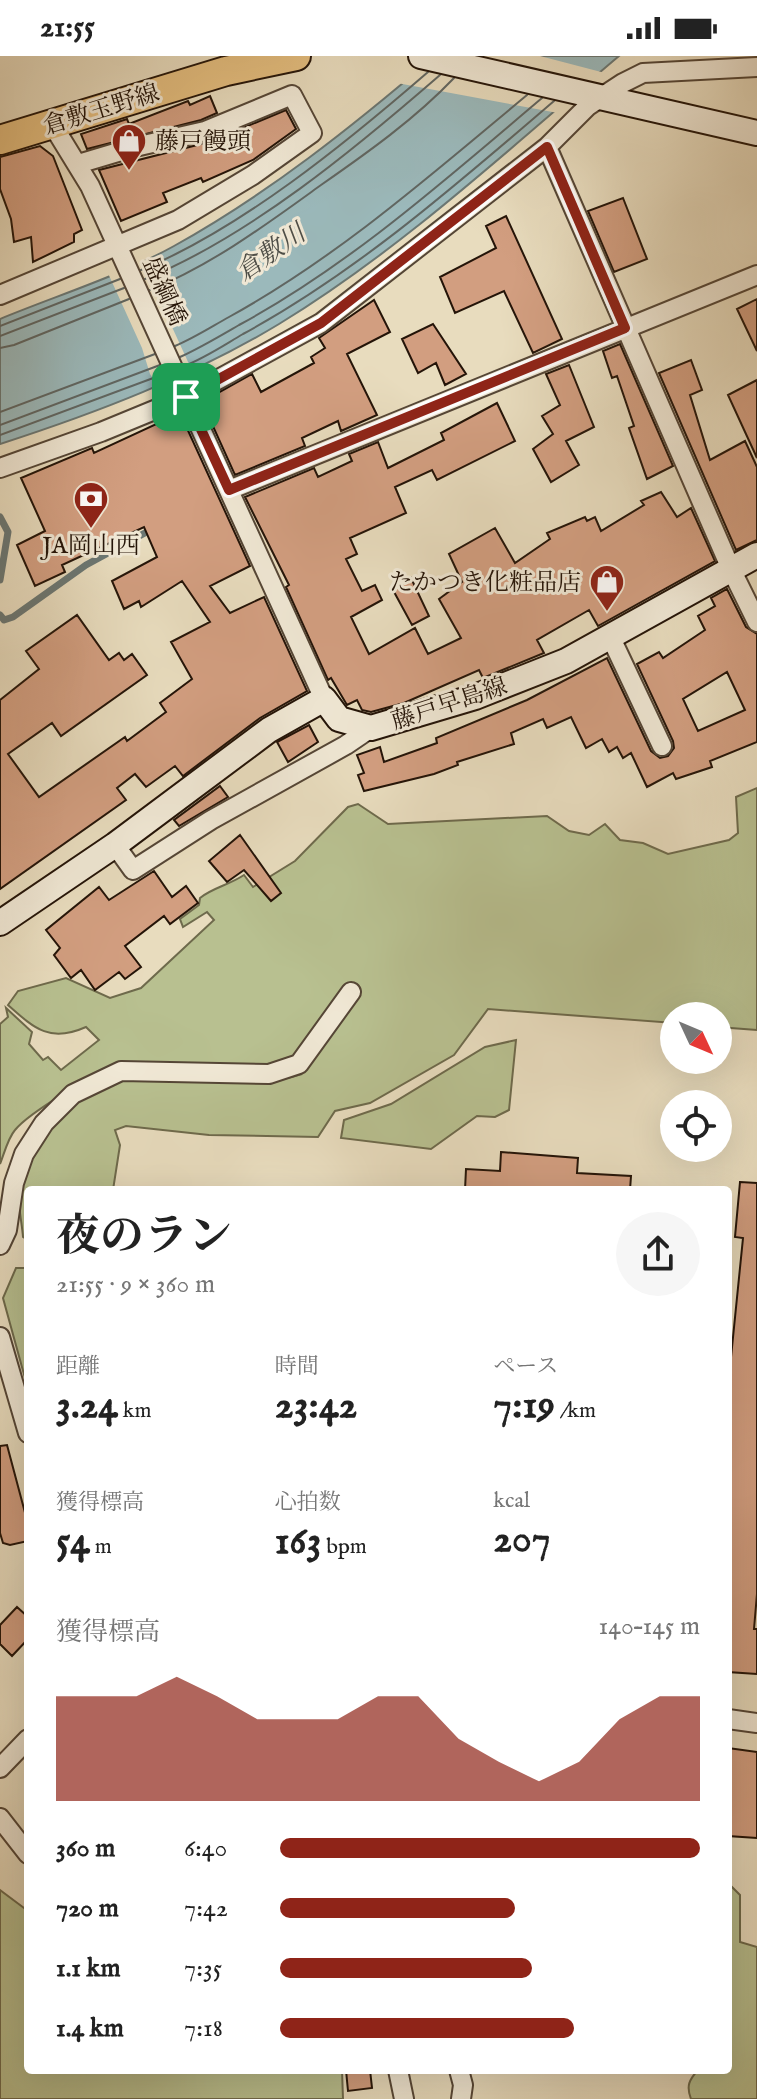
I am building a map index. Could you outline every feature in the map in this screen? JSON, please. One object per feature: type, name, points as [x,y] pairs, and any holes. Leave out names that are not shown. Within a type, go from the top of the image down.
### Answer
[{"type":"main road","name":"倉敷玉野線","points":[[0,140],[226,71],[296,56]]},
{"type":"main road","points":[[421,56],[757,133]]},
{"type":"main road","name":"藤戸早島線","points":[[324,699],[339,719],[371,728],[517,682],[611,638],[757,555]]},
{"type":"main road","points":[[0,923],[115,845],[269,730],[324,699]]},
{"type":"street","points":[[0,468],[101,432],[184,394],[321,323],[547,147],[596,96],[643,73],[757,67]]},
{"type":"street","points":[[0,295],[120,251],[253,175],[312,133],[292,95],[205,131],[78,164]]},
{"type":"street","name":"盛綱橋","points":[[52,124],[78,164],[120,251],[324,699]]},
{"type":"street","points":[[547,147],[757,622]]},
{"type":"street","points":[[229,490],[757,275]]},
{"type":"street","points":[[611,638],[662,746]]},
{"type":"street","points":[[115,845],[133,870],[211,820],[371,728]]},
{"type":"street","points":[[0,1245],[7,1230],[14,1183],[24,1154],[44,1123],[73,1094],[121,1071],[269,1074],[299,1064],[351,992]]},
{"type":"street","points":[[0,1337],[24,1419]]},
{"type":"street","points":[[732,1720],[757,1723]]},
{"type":"street","points":[[0,1768],[24,1749]]},
{"type":"street","points":[[0,1818],[24,1849]]},
{"type":"street","points":[[399,2074],[404,2099]]},
{"type":"street","points":[[460,2074],[463,2085],[461,2099]]},
{"type":"green space","points":[[757,788],[757,1030],[732,1028],[732,1002],[660,1002],[660,1022],[488,1009],[454,1055],[370,1103],[335,1111],[318,1137],[209,1135],[126,1126],[115,1130],[120,1145],[114,1186],[24,1186],[23,1237],[18,1196],[21,1176],[47,1129],[70,1102],[98,1087],[130,1080],[270,1080],[302,1074],[186,1063],[119,1067],[80,1084],[23,1123],[10,1137],[0,1164],[0,1024],[8,1017],[6,1008],[32,1032],[29,1044],[43,1060],[48,1057],[61,1070],[99,1040],[86,1027],[62,1034],[35,1027],[8,1005],[18,991],[66,978],[110,998],[141,988],[214,920],[207,912],[183,927],[180,919],[199,905],[200,898],[244,875],[253,887],[295,861],[348,807],[358,804],[388,824],[547,816],[569,831],[589,835],[605,824],[620,840],[643,843],[668,854],[729,840],[738,833],[736,797]]},
{"type":"green space","points":[[516,1040],[509,1110],[495,1117],[477,1116],[431,1149],[341,1138],[344,1120],[391,1104],[485,1047]]},
{"type":"green space","points":[[16,1268],[24,1268],[24,1374],[3,1298]]},
{"type":"green space","points":[[732,1887],[740,1895],[740,1942],[757,1947],[757,2099],[691,2099],[689,2083],[695,2074],[732,2074]]},
{"type":"green space","points":[[0,1890],[24,1908],[24,2074],[342,2074],[343,2099],[0,2099]]},
{"type":"water","name":"倉敷川","points":[[435,56],[619,56],[412,231],[279,324],[178,377],[0,444],[0,319],[132,267],[209,226],[309,158]]},
{"type":"pier","points":[[429,56],[540,56],[605,73],[558,113],[397,83]]},
{"type":"pier","points":[[140,257],[194,375],[160,389],[150,374],[142,348],[107,271]]},
{"type":"building","points":[[210,96],[217,113],[201,120],[87,149],[81,134],[127,119],[129,124],[188,101],[190,105]]},
{"type":"building","points":[[286,110],[296,129],[253,160],[203,182],[201,178],[163,193],[167,202],[121,221],[99,170],[209,142]]},
{"type":"building","points":[[40,146],[53,156],[82,230],[74,234],[74,242],[33,262],[31,237],[14,242],[11,219],[0,189],[0,157]]},
{"type":"building","points":[[623,198],[647,259],[614,272],[588,211]]},
{"type":"building","points":[[506,216],[562,339],[533,353],[504,291],[455,313],[440,277],[496,248],[486,226]]},
{"type":"building","points":[[757,299],[757,351],[737,309]]},
{"type":"building","points":[[374,300],[390,332],[347,354],[377,415],[341,431],[338,421],[302,438],[305,446],[235,475],[202,402],[252,374],[261,392],[314,363],[311,357],[325,348],[319,338]]},
{"type":"building","points":[[433,324],[466,374],[445,385],[436,363],[418,373],[402,339]]},
{"type":"building","points":[[620,344],[673,466],[647,479],[629,428],[634,426],[617,376],[612,378],[603,351]]},
{"type":"building","points":[[691,360],[702,390],[690,395],[710,460],[745,441],[757,467],[757,540],[736,550],[659,373]]},
{"type":"building","points":[[569,365],[594,427],[566,441],[579,465],[551,482],[533,449],[553,434],[542,416],[560,405],[546,374]]},
{"type":"building","points":[[757,380],[757,458],[728,395]]},
{"type":"building","points":[[497,403],[515,441],[437,480],[432,470],[395,487],[406,513],[350,538],[357,554],[346,559],[362,591],[375,585],[382,600],[351,617],[369,654],[415,628],[428,654],[461,638],[439,599],[462,582],[449,554],[495,528],[515,563],[550,539],[547,533],[585,517],[587,521],[595,517],[601,531],[644,505],[641,501],[661,492],[677,517],[691,508],[715,561],[598,626],[589,610],[537,640],[544,653],[483,678],[479,670],[404,703],[371,712],[362,710],[357,700],[347,705],[331,678],[328,680],[286,587],[289,585],[245,497],[314,468],[318,477],[352,461],[349,454],[378,442],[388,468],[444,440],[441,433]]},
{"type":"building","points":[[180,413],[250,566],[210,586],[230,613],[264,597],[307,691],[260,718],[183,776],[175,766],[146,787],[135,774],[117,788],[126,800],[0,889],[0,700],[39,669],[26,651],[77,615],[109,660],[119,653],[124,660],[132,654],[147,675],[61,736],[52,723],[8,754],[39,797],[125,737],[127,741],[166,712],[160,703],[192,679],[171,642],[210,622],[182,581],[141,607],[139,601],[124,609],[112,581],[157,557],[144,527],[62,565],[65,572],[35,586],[17,545],[45,531],[21,478],[92,448],[94,453]]},
{"type":"building","points":[[411,578],[429,616],[412,625],[393,590]]},
{"type":"building","points":[[727,589],[746,627],[757,634],[757,742],[710,761],[712,767],[676,779],[673,773],[647,787],[631,753],[623,758],[617,747],[609,752],[602,739],[586,748],[571,717],[547,728],[543,719],[511,733],[514,744],[457,762],[458,765],[434,774],[364,791],[358,775],[364,773],[357,755],[380,747],[384,762],[437,743],[436,738],[527,700],[607,658],[651,751],[660,758],[668,756],[674,748],[673,741],[637,664],[659,652],[663,658],[705,630],[698,616],[715,606],[711,598]],"holes":[[[727,672],[745,710],[698,731],[683,699]]]},
{"type":"building","points":[[309,725],[318,742],[288,762],[277,742]]},
{"type":"building","points":[[220,786],[228,797],[179,826],[174,820]]},
{"type":"building","points":[[240,835],[281,893],[271,901],[244,870],[227,882],[209,861]]},
{"type":"building","points":[[154,871],[172,897],[186,886],[198,903],[170,924],[164,916],[125,946],[141,967],[125,979],[119,972],[95,990],[81,970],[71,978],[54,955],[60,948],[46,930],[99,887],[109,900]]},
{"type":"building","points":[[501,1152],[578,1158],[577,1173],[631,1176],[630,1186],[465,1186],[466,1169],[500,1171]]},
{"type":"building","points":[[740,1182],[757,1183],[757,1594],[754,1629],[757,1629],[757,1674],[732,1672],[732,1347],[743,1238],[735,1237]]},
{"type":"building","points":[[7,1445],[24,1509],[24,1542],[10,1545],[3,1543],[0,1533],[0,1446]]},
{"type":"building","points":[[17,1607],[24,1613],[24,1643],[12,1656],[0,1644],[0,1625]]},
{"type":"building","points":[[732,1749],[757,1752],[757,1838],[732,1836]]},
{"type":"building","points":[[346,2074],[370,2074],[372,2088],[348,2091]]},
{"type":"waterway","points":[[0,517],[8,532],[0,580]]},
{"type":"waterway","points":[[0,615],[4,620],[13,617],[86,565],[154,528]]},
{"type":"place","name":"藤戸饅頭","points":[[129,172]]},
{"type":"place","name":"JA岡山西","points":[[91,530]]},
{"type":"place","name":"たかつき化粧品店","points":[[607,613]]},
{"type":"route","points":[[547,147],[625,328],[229,490],[186,397],[321,323],[547,147]]}]
